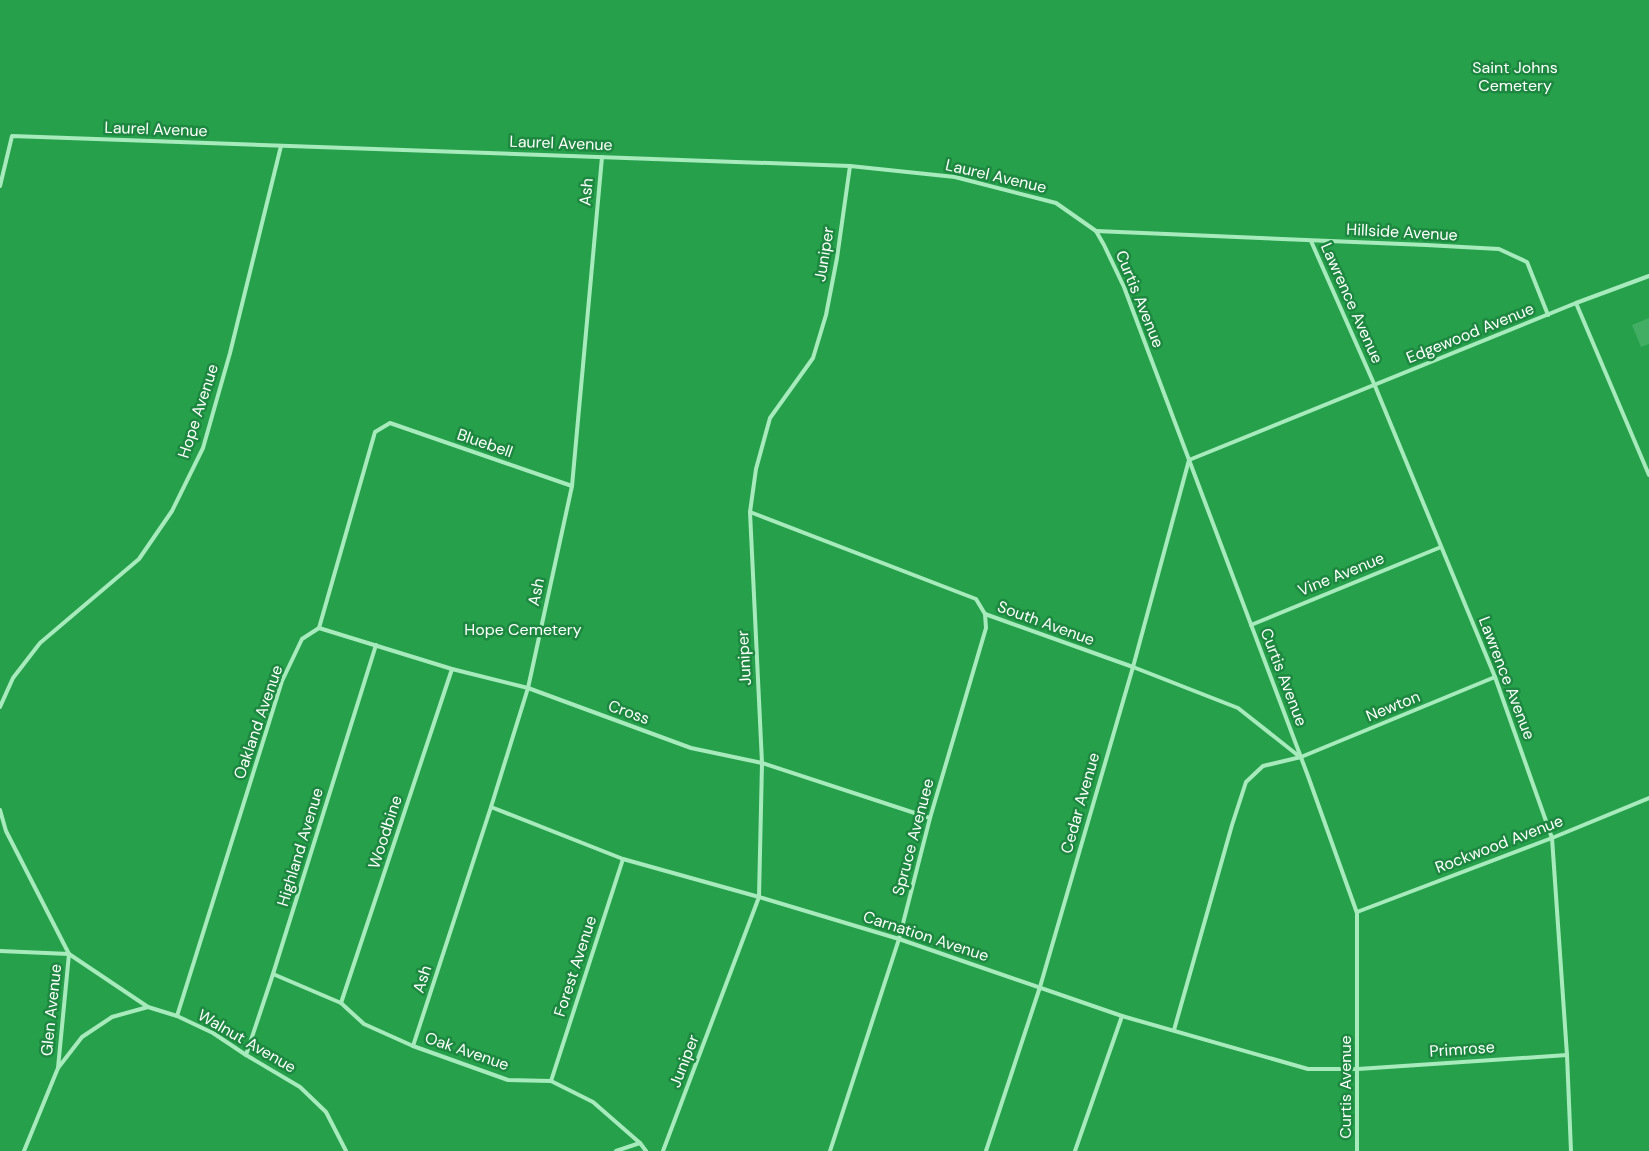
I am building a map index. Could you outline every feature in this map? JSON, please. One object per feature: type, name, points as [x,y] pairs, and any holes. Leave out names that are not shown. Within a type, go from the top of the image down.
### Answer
[{"type":"lane","name":"Laurel Avenue","points":[[0,186],[12,136],[850,166],[955,177],[1056,203],[1096,231]]},
{"type":"lane","name":"Hope Avenue","points":[[0,707],[13,678],[40,643],[139,559],[172,511],[203,448],[230,353],[281,146]]},
{"type":"lane","name":"Ash","points":[[413,1046],[528,688],[572,486],[602,157]]},
{"type":"lane","name":"Juniper","points":[[663,1151],[759,897],[762,763],[750,512],[756,469],[770,418],[813,358],[826,316],[837,258],[850,166]]},
{"type":"lane","name":"Hillside Avenue","points":[[1096,231],[1499,249],[1527,262],[1548,315]]},
{"type":"lane","name":"Curtis Avenue","points":[[1096,231],[1124,287],[1301,757],[1357,912],[1357,1151]]},
{"type":"lane","name":"Lawrence Avenue","points":[[1311,241],[1375,386],[1495,677],[1552,838],[1567,1055],[1571,1151]]},
{"type":"lane","name":"Edgewood Avenue","points":[[1189,460],[1576,303],[1649,276]]},
{"type":"lane","points":[[1576,303],[1649,475]]},
{"type":"lane","name":"Bluebell","points":[[319,628],[375,432],[390,423],[572,486]]},
{"type":"lane","name":"Cedar Avenue","points":[[986,1151],[1040,988],[1133,667],[1189,460]]},
{"type":"lane","name":"South Avenue","points":[[750,512],[976,599],[985,614],[1133,667],[1238,708],[1301,757]]},
{"type":"lane","name":"Vine Avenue","points":[[1251,625],[1441,547]]},
{"type":"lane","name":"Spruce Avenuee","points":[[830,1151],[899,939],[930,818],[986,628],[985,614]]},
{"type":"lane","name":"Cross","points":[[319,628],[452,669],[528,688],[691,748],[762,763],[930,818]]},
{"type":"lane","name":"Oakland Avenue","points":[[177,1016],[282,682],[302,639],[319,628]]},
{"type":"lane","name":"Highland Avenue","points":[[246,1055],[376,645]]},
{"type":"lane","name":"Woodbine","points":[[341,1003],[452,669]]},
{"type":"lane","name":"Newton","points":[[1174,1030],[1246,782],[1263,766],[1301,757],[1495,677]]},
{"type":"lane","name":"Rockwood Avenue","points":[[1357,912],[1552,838],[1649,798]]},
{"type":"lane","name":"Carnation Avenue","points":[[491,808],[623,859],[899,939],[1122,1016],[1308,1070],[1358,1069]]},
{"type":"lane","points":[[0,810],[6,831],[69,954],[0,952]]},
{"type":"lane","name":"Forest Avenue","points":[[551,1081],[623,859]]},
{"type":"lane","name":"Walnut Avenue","points":[[69,954],[148,1007],[177,1016],[213,1033],[246,1055],[300,1086],[326,1112],[346,1151]]},
{"type":"lane","name":"Glen Avenue","points":[[58,1068],[69,954]]},
{"type":"lane","name":"Oak Avenue","points":[[273,974],[341,1003],[364,1024],[413,1046],[508,1080],[551,1081],[594,1102],[646,1151]]},
{"type":"lane","name":"Glen Avenue","points":[[24,1151],[58,1068],[82,1037],[112,1018],[148,1007]]},
{"type":"lane","points":[[1075,1151],[1122,1016]]},
{"type":"lane","name":"Primrose","points":[[1358,1069],[1567,1055]]},
{"type":"lane","points":[[616,1151],[640,1144]]},
{"type":"green space","name":"Hope Cemetery","points":[[0,0],[1649,0],[1649,1151],[0,1151]]},
{"type":"building","points":[[1649,318],[1649,344],[1641,347],[1632,325]]},
{"type":"park label","name":"Saint Johns Cemetery","points":[[1515,76]]}]
